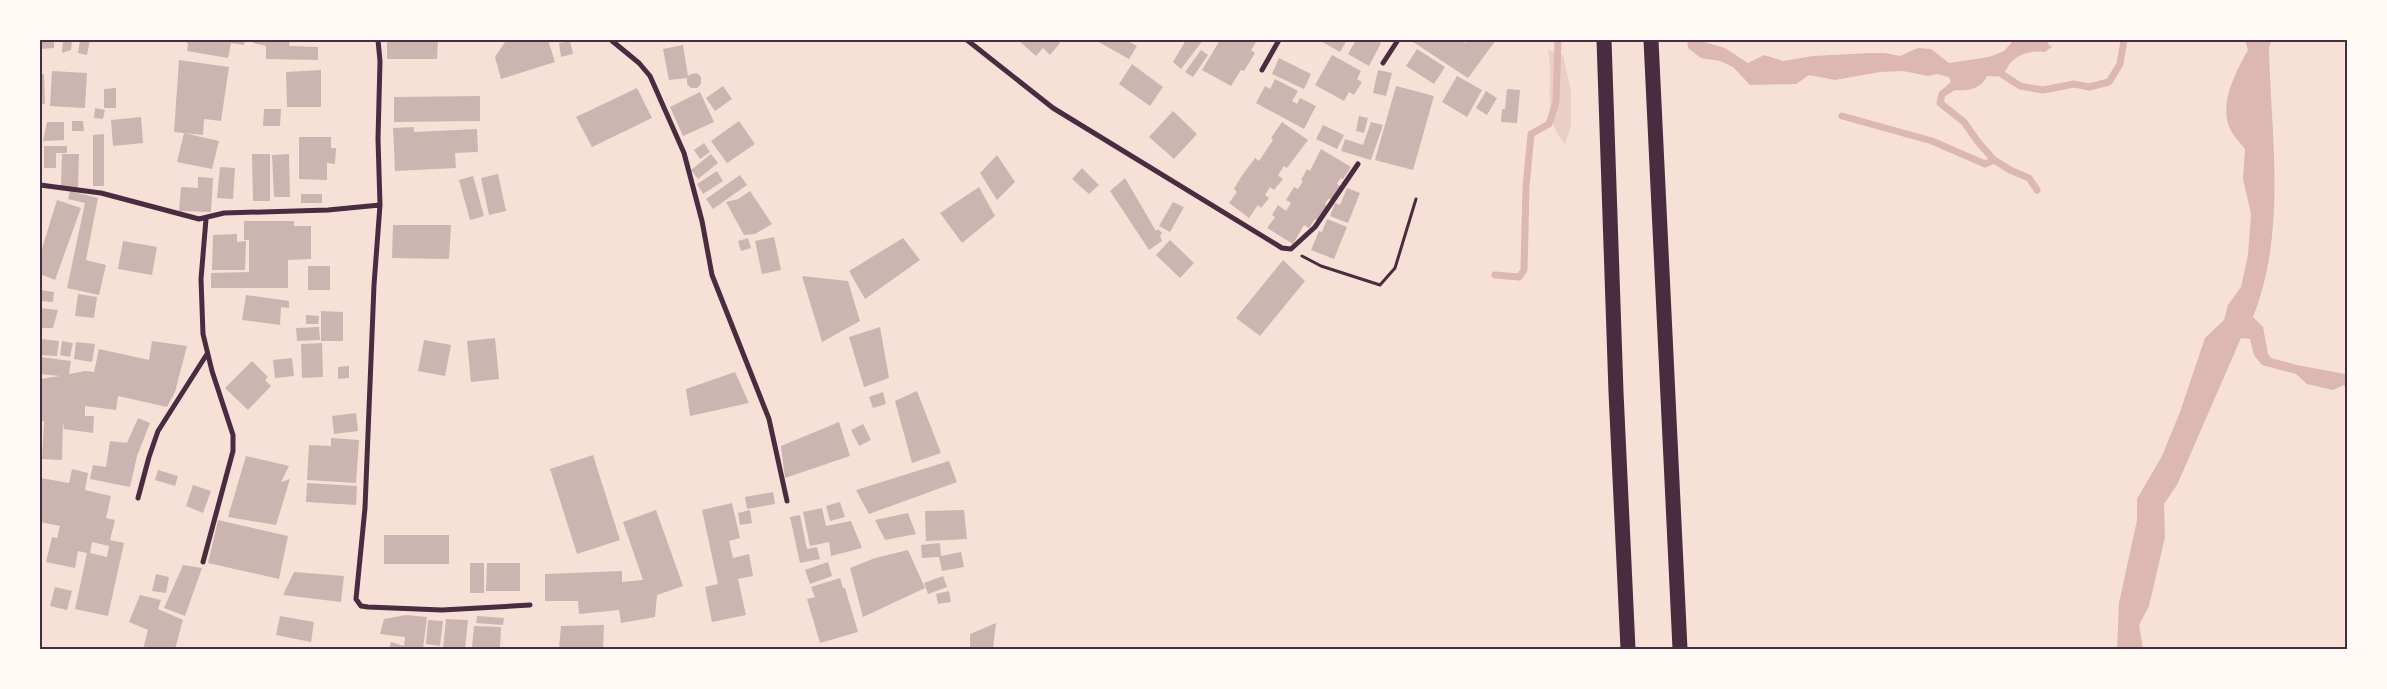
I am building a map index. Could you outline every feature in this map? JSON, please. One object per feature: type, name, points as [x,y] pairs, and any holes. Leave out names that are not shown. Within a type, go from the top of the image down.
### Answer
[{"type":"highway","points":[[1604,40],[1616,402],[1628,649]]},
{"type":"highway","points":[[1651,40],[1680,649]]},
{"type":"street","points":[[378,40],[380,61],[378,139],[380,205],[374,286],[365,508],[356,600],[361,606],[368,607],[442,610],[530,605]]},
{"type":"street","points":[[610,40],[639,63],[650,76],[684,153],[702,221],[712,275],[769,420],[787,501]]},
{"type":"street","points":[[967,40],[1053,108],[1282,248],[1291,249],[1315,227],[1358,164]]},
{"type":"street","points":[[1262,70],[1278,40]]},
{"type":"street","points":[[1383,63],[1398,40]]},
{"type":"street","points":[[40,186],[101,193],[199,220],[224,213],[328,210],[380,205]]},
{"type":"street","points":[[202,562],[233,450],[233,435],[207,354],[203,334],[200,304],[206,218]]},
{"type":"street","points":[[138,498],[148,457],[158,431],[207,354]]},
{"type":"path","points":[[1291,249],[1320,266],[1380,285],[1395,268],[1416,199]]},
{"type":"shaded area","points":[[1687,40],[1697,40],[1725,48],[1748,63],[1764,55],[1783,61],[1813,56],[1870,53],[1900,56],[1918,48],[1931,49],[1949,63],[1989,57],[2004,51],[2012,42],[2023,40],[2049,40],[2048,44],[2052,47],[2045,52],[2036,51],[2019,56],[2011,62],[2001,75],[1987,76],[1984,82],[1974,88],[1956,90],[1943,89],[1951,82],[1949,77],[1937,74],[1928,76],[1903,71],[1880,72],[1835,80],[1809,75],[1796,84],[1750,85],[1733,67],[1720,61],[1701,58],[1688,48]]},
{"type":"shaded area","points":[[2245,40],[2271,40],[2269,48],[2274,150],[2274,218],[2264,284],[2253,317],[2263,327],[2268,354],[2271,358],[2345,374],[2347,387],[2344,385],[2333,390],[2307,384],[2296,374],[2262,365],[2254,355],[2250,339],[2241,338],[2177,485],[2164,504],[2165,537],[2149,606],[2139,625],[2143,649],[2117,649],[2119,603],[2137,520],[2137,499],[2162,456],[2180,412],[2205,338],[2224,320],[2228,305],[2241,287],[2248,255],[2251,214],[2243,179],[2245,149],[2233,134],[2226,114],[2229,91],[2248,50]]},
{"type":"shaded area","points":[[1548,50],[1563,55],[1571,91],[1571,126],[1565,144],[1553,123]]},
{"type":"building","points":[[40,40],[54,40],[54,48],[40,49]]},
{"type":"building","points":[[63,40],[72,40],[71,50],[62,53]]},
{"type":"building","points":[[80,40],[90,40],[87,55],[78,53]]},
{"type":"building","points":[[179,40],[245,40],[244,45],[231,43],[228,58],[187,51],[188,43]]},
{"type":"building","points":[[253,40],[290,40],[289,46],[318,47],[318,60],[266,59],[266,46],[253,43]]},
{"type":"building","points":[[513,40],[548,40],[555,62],[501,79],[495,57],[505,42]]},
{"type":"building","points":[[1018,40],[1056,40],[1060,43],[1050,55],[1043,48],[1036,56]]},
{"type":"building","points":[[1095,40],[1126,40],[1137,46],[1129,59]]},
{"type":"building","points":[[1186,40],[1203,40],[1181,69],[1173,62]]},
{"type":"building","points":[[1220,40],[1253,40],[1256,42],[1251,50],[1255,53],[1244,71],[1241,70],[1231,86],[1202,70]]},
{"type":"building","points":[[1319,40],[1347,40],[1340,52]]},
{"type":"building","points":[[1356,40],[1375,40],[1381,43],[1369,66],[1348,54]]},
{"type":"building","points":[[1410,40],[1460,40],[1465,43],[1467,40],[1496,40],[1468,78]]},
{"type":"building","points":[[387,41],[438,41],[437,59],[387,59]]},
{"type":"building","points":[[570,41],[573,54],[561,57],[559,43]]},
{"type":"building","points":[[683,45],[688,76],[697,73],[701,77],[701,84],[697,88],[691,88],[687,84],[687,78],[669,80],[663,49]]},
{"type":"building","points":[[1417,49],[1445,67],[1434,84],[1406,66]]},
{"type":"building","points":[[1201,50],[1208,55],[1193,77],[1185,72]]},
{"type":"building","points":[[1332,55],[1361,71],[1357,79],[1362,82],[1354,95],[1349,92],[1344,101],[1315,85]]},
{"type":"building","points":[[1279,58],[1311,74],[1304,89],[1272,74]]},
{"type":"building","points":[[179,60],[229,67],[221,121],[204,119],[203,135],[174,132]]},
{"type":"building","points":[[1132,64],[1163,87],[1150,106],[1119,84]]},
{"type":"building","points":[[321,70],[321,107],[287,107],[286,72]]},
{"type":"building","points":[[1378,70],[1392,73],[1386,96],[1373,93]]},
{"type":"building","points":[[52,71],[87,73],[85,108],[50,106]]},
{"type":"building","points":[[40,74],[44,74],[45,104],[40,104]]},
{"type":"building","points":[[1457,76],[1482,90],[1467,117],[1442,102]]},
{"type":"building","points":[[1275,79],[1298,91],[1292,101],[1297,104],[1300,98],[1316,106],[1304,129],[1256,103],[1265,86],[1270,89]]},
{"type":"building","points":[[723,86],[732,99],[715,111],[706,98]]},
{"type":"building","points":[[1396,86],[1434,96],[1413,170],[1375,160]]},
{"type":"building","points":[[116,88],[116,108],[104,108],[104,89]]},
{"type":"building","points":[[637,88],[652,118],[592,147],[576,117]]},
{"type":"building","points":[[1507,89],[1520,90],[1517,123],[1501,122],[1502,109],[1505,109]]},
{"type":"building","points":[[1486,91],[1497,98],[1487,115],[1476,108]]},
{"type":"building","points":[[700,92],[714,122],[683,136],[670,107]]},
{"type":"building","points":[[480,96],[480,121],[394,122],[394,97]]},
{"type":"building","points":[[95,108],[105,110],[103,119],[94,118]]},
{"type":"building","points":[[264,109],[281,109],[280,126],[263,126]]},
{"type":"building","points":[[1173,111],[1197,134],[1174,159],[1149,137]]},
{"type":"building","points":[[1359,116],[1368,118],[1364,133],[1356,131]]},
{"type":"building","points":[[141,117],[143,143],[113,146],[111,120]]},
{"type":"building","points":[[72,121],[83,121],[84,131],[72,131]]},
{"type":"building","points":[[739,121],[755,144],[727,163],[711,141]]},
{"type":"building","points":[[47,122],[64,122],[64,140],[43,141]]},
{"type":"building","points":[[1282,122],[1308,140],[1287,168],[1284,166],[1278,175],[1283,179],[1274,190],[1270,187],[1265,195],[1269,198],[1261,208],[1258,205],[1249,218],[1229,203],[1237,192],[1234,189],[1241,177],[1255,158],[1259,161]]},
{"type":"building","points":[[1371,122],[1383,125],[1371,160],[1341,151],[1345,139],[1363,145]]},
{"type":"building","points":[[1323,125],[1344,135],[1337,149],[1316,139]]},
{"type":"building","points":[[414,127],[414,132],[477,129],[478,152],[455,153],[456,168],[395,171],[393,128]]},
{"type":"building","points":[[184,133],[219,141],[212,169],[177,162]]},
{"type":"building","points":[[104,134],[104,186],[93,186],[93,135]]},
{"type":"building","points":[[299,137],[331,137],[331,148],[336,148],[335,164],[327,163],[327,180],[299,179]]},
{"type":"building","points":[[704,143],[710,152],[700,159],[694,150]]},
{"type":"building","points":[[44,146],[67,146],[67,153],[56,153],[56,168],[44,168]]},
{"type":"building","points":[[1321,149],[1351,167],[1337,184],[1340,186],[1331,200],[1329,198],[1325,204],[1327,206],[1318,221],[1315,219],[1309,228],[1304,225],[1293,244],[1267,228],[1275,217],[1272,215],[1278,205],[1286,211],[1291,203],[1286,200],[1294,187],[1298,189],[1307,169],[1310,171]]},
{"type":"building","points":[[62,154],[79,154],[78,188],[61,187]]},
{"type":"building","points":[[252,154],[270,154],[270,201],[253,201]]},
{"type":"building","points":[[289,154],[290,197],[274,197],[272,155]]},
{"type":"building","points":[[711,154],[718,163],[698,179],[691,170]]},
{"type":"building","points":[[997,155],[1015,182],[997,200],[980,173]]},
{"type":"building","points":[[220,167],[235,168],[233,199],[217,198]]},
{"type":"building","points":[[1082,168],[1099,185],[1089,194],[1072,179]]},
{"type":"building","points":[[717,171],[723,181],[703,194],[697,184]]},
{"type":"building","points":[[498,174],[506,211],[489,215],[481,178]]},
{"type":"building","points":[[740,175],[747,185],[713,209],[706,199]]},
{"type":"building","points":[[473,176],[484,216],[470,220],[459,180]]},
{"type":"building","points":[[198,177],[213,178],[211,212],[179,211],[181,187],[198,188]]},
{"type":"building","points":[[1125,178],[1156,231],[1158,229],[1162,233],[1160,236],[1162,241],[1149,250],[1110,191]]},
{"type":"building","points":[[979,187],[995,216],[962,243],[940,213]]},
{"type":"building","points":[[1347,188],[1360,193],[1348,223],[1330,216],[1335,203],[1340,205]]},
{"type":"building","points":[[70,191],[98,198],[86,260],[106,265],[99,295],[67,288],[85,203],[68,199]]},
{"type":"building","points":[[750,191],[772,224],[755,234],[744,235],[726,202],[738,199]]},
{"type":"building","points":[[301,194],[322,194],[322,203],[301,203]]},
{"type":"building","points":[[57,200],[81,208],[55,280],[40,274],[40,255]]},
{"type":"building","points":[[1173,202],[1184,207],[1170,232],[1159,226]]},
{"type":"building","points":[[1327,219],[1347,227],[1334,259],[1311,250],[1319,231],[1322,232]]},
{"type":"building","points":[[244,221],[294,221],[294,226],[311,226],[311,259],[288,260],[288,288],[211,288],[211,273],[249,272],[249,240],[244,240]]},
{"type":"building","points":[[393,225],[451,225],[449,259],[392,258]]},
{"type":"building","points":[[237,234],[237,242],[246,241],[245,270],[212,270],[213,235]]},
{"type":"building","points":[[774,237],[781,270],[762,274],[755,241]]},
{"type":"building","points":[[748,238],[751,248],[741,251],[738,241]]},
{"type":"building","points":[[903,238],[920,260],[865,299],[849,271]]},
{"type":"building","points":[[1170,240],[1194,263],[1180,278],[1156,255]]},
{"type":"building","points":[[123,241],[157,247],[152,275],[118,269]]},
{"type":"building","points":[[1283,260],[1305,281],[1260,336],[1236,318]]},
{"type":"building","points":[[308,266],[330,266],[330,290],[308,290]]},
{"type":"building","points":[[802,276],[848,281],[860,321],[822,342]]},
{"type":"building","points":[[40,290],[54,292],[53,302],[40,301]]},
{"type":"building","points":[[78,294],[97,297],[94,318],[75,316]]},
{"type":"building","points":[[246,295],[289,301],[289,308],[281,307],[280,325],[242,320]]},
{"type":"building","points":[[40,308],[58,310],[53,328],[40,328]]},
{"type":"building","points":[[321,311],[343,312],[343,341],[321,341]]},
{"type":"building","points":[[306,315],[319,316],[318,324],[306,324]]},
{"type":"building","points":[[319,327],[320,340],[297,341],[296,328]]},
{"type":"building","points":[[880,327],[889,378],[864,387],[849,337]]},
{"type":"building","points":[[495,338],[499,379],[471,382],[467,341]]},
{"type":"building","points":[[40,339],[59,341],[57,356],[40,355]]},
{"type":"building","points":[[424,340],[451,345],[445,376],[418,371]]},
{"type":"building","points":[[62,341],[73,343],[70,357],[60,355]]},
{"type":"building","points":[[152,341],[187,346],[175,392],[167,407],[118,396],[116,410],[85,406],[85,416],[94,416],[93,433],[64,429],[63,422],[62,460],[42,459],[44,421],[40,421],[40,379],[60,376],[40,374],[40,357],[71,361],[69,374],[85,371],[94,372],[99,349],[149,360]]},
{"type":"building","points":[[76,342],[95,344],[92,362],[74,359]]},
{"type":"building","points":[[322,343],[323,377],[302,378],[301,344]]},
{"type":"building","points":[[292,358],[294,376],[275,378],[273,360]]},
{"type":"building","points":[[252,361],[268,377],[265,380],[271,386],[248,410],[225,388]]},
{"type":"building","points":[[349,366],[349,378],[338,379],[338,367]]},
{"type":"building","points":[[735,372],[749,403],[690,416],[686,389]]},
{"type":"building","points":[[917,391],[941,453],[912,463],[895,401]]},
{"type":"building","points":[[883,392],[886,404],[873,408],[869,397]]},
{"type":"building","points":[[356,413],[358,431],[334,434],[332,416]]},
{"type":"building","points":[[138,418],[150,423],[137,456],[130,487],[90,479],[93,465],[106,467],[110,441],[127,443]]},
{"type":"building","points":[[839,422],[850,456],[785,478],[781,446]]},
{"type":"building","points":[[863,424],[871,440],[859,446],[851,430]]},
{"type":"building","points":[[331,438],[359,440],[356,483],[307,480],[309,445],[331,446]]},
{"type":"building","points":[[593,455],[620,540],[577,554],[550,469]]},
{"type":"building","points":[[246,456],[289,466],[281,482],[290,479],[276,525],[228,517]]},
{"type":"building","points":[[949,461],[957,482],[869,514],[856,490]]},
{"type":"building","points":[[72,469],[88,473],[85,490],[111,496],[106,518],[115,520],[110,540],[124,543],[108,616],[75,609],[87,553],[78,551],[75,568],[46,562],[52,537],[57,538],[60,526],[40,522],[41,478],[69,483]],"holes":[[[92,542],[109,546],[107,557],[90,553]]]},
{"type":"building","points":[[158,470],[178,476],[175,486],[155,480]]},
{"type":"building","points":[[307,483],[357,486],[356,505],[306,502]]},
{"type":"building","points":[[193,485],[211,491],[203,513],[186,506]]},
{"type":"building","points":[[773,492],[775,504],[747,509],[745,497]]},
{"type":"building","points":[[840,502],[845,517],[830,521],[826,506]]},
{"type":"building","points":[[732,503],[740,538],[729,541],[733,558],[749,554],[753,576],[738,579],[746,615],[712,622],[705,587],[718,584],[702,510]]},
{"type":"building","points":[[822,508],[826,526],[851,521],[862,548],[831,556],[829,542],[810,546],[803,512]]},
{"type":"building","points":[[656,510],[683,586],[657,595],[655,617],[621,623],[619,610],[579,614],[578,601],[545,601],[545,574],[622,571],[622,582],[643,580],[623,522]]},
{"type":"building","points":[[750,510],[752,523],[740,525],[738,513]]},
{"type":"building","points":[[964,510],[967,539],[926,541],[925,511]]},
{"type":"building","points":[[908,513],[916,534],[885,540],[875,520]]},
{"type":"building","points":[[800,515],[807,549],[817,547],[820,559],[800,563],[790,517]]},
{"type":"building","points":[[218,520],[288,536],[279,579],[208,563]]},
{"type":"building","points":[[384,535],[449,535],[449,564],[384,564]]},
{"type":"building","points":[[940,543],[941,556],[961,552],[964,567],[942,571],[939,557],[922,558],[921,545]]},
{"type":"building","points":[[908,550],[925,588],[863,617],[850,568],[875,558]]},
{"type":"building","points":[[828,562],[832,576],[810,584],[805,570]]},
{"type":"building","points":[[470,563],[484,563],[484,593],[470,593]]},
{"type":"building","points":[[487,563],[520,563],[520,591],[486,591]]},
{"type":"building","points":[[183,565],[202,568],[185,616],[164,608]]},
{"type":"building","points":[[294,572],[344,576],[341,602],[283,595]]},
{"type":"building","points":[[156,574],[169,577],[166,593],[152,591]]},
{"type":"building","points":[[943,576],[947,587],[928,594],[924,583]]},
{"type":"building","points":[[840,578],[843,588],[845,588],[858,632],[820,643],[807,599],[815,597],[811,587]]},
{"type":"building","points":[[55,587],[72,591],[67,610],[50,606]]},
{"type":"building","points":[[949,591],[951,602],[938,604],[936,594]]},
{"type":"building","points":[[140,595],[161,600],[158,609],[183,620],[175,649],[143,649],[148,630],[129,622]]},
{"type":"building","points":[[406,615],[427,617],[423,649],[389,649],[391,642],[404,646],[405,637],[380,634],[384,619]]},
{"type":"building","points":[[280,616],[314,622],[311,642],[276,635]]},
{"type":"building","points":[[477,616],[504,618],[503,625],[476,623]]},
{"type":"building","points":[[446,619],[468,620],[465,649],[443,649]]},
{"type":"building","points":[[428,620],[443,621],[440,646],[426,644]]},
{"type":"building","points":[[996,623],[993,649],[970,649],[970,634]]},
{"type":"building","points":[[604,625],[603,649],[559,649],[561,626]]},
{"type":"building","points":[[474,626],[501,627],[500,649],[472,647]]},
{"type":"waterway","points":[[1495,275],[1519,277],[1524,270],[1526,187],[1531,134],[1549,124],[1556,102],[1558,40]]},
{"type":"waterway","points":[[1994,69],[2020,86],[2043,90],[2074,84],[2089,87],[2109,82],[2120,64],[2124,40]]},
{"type":"waterway","points":[[1956,85],[1942,94],[1940,103],[1964,122],[1994,160],[2010,170],[2029,178],[2037,190]]},
{"type":"waterway","points":[[1842,116],[1932,141],[1985,164],[1994,160]]}]
